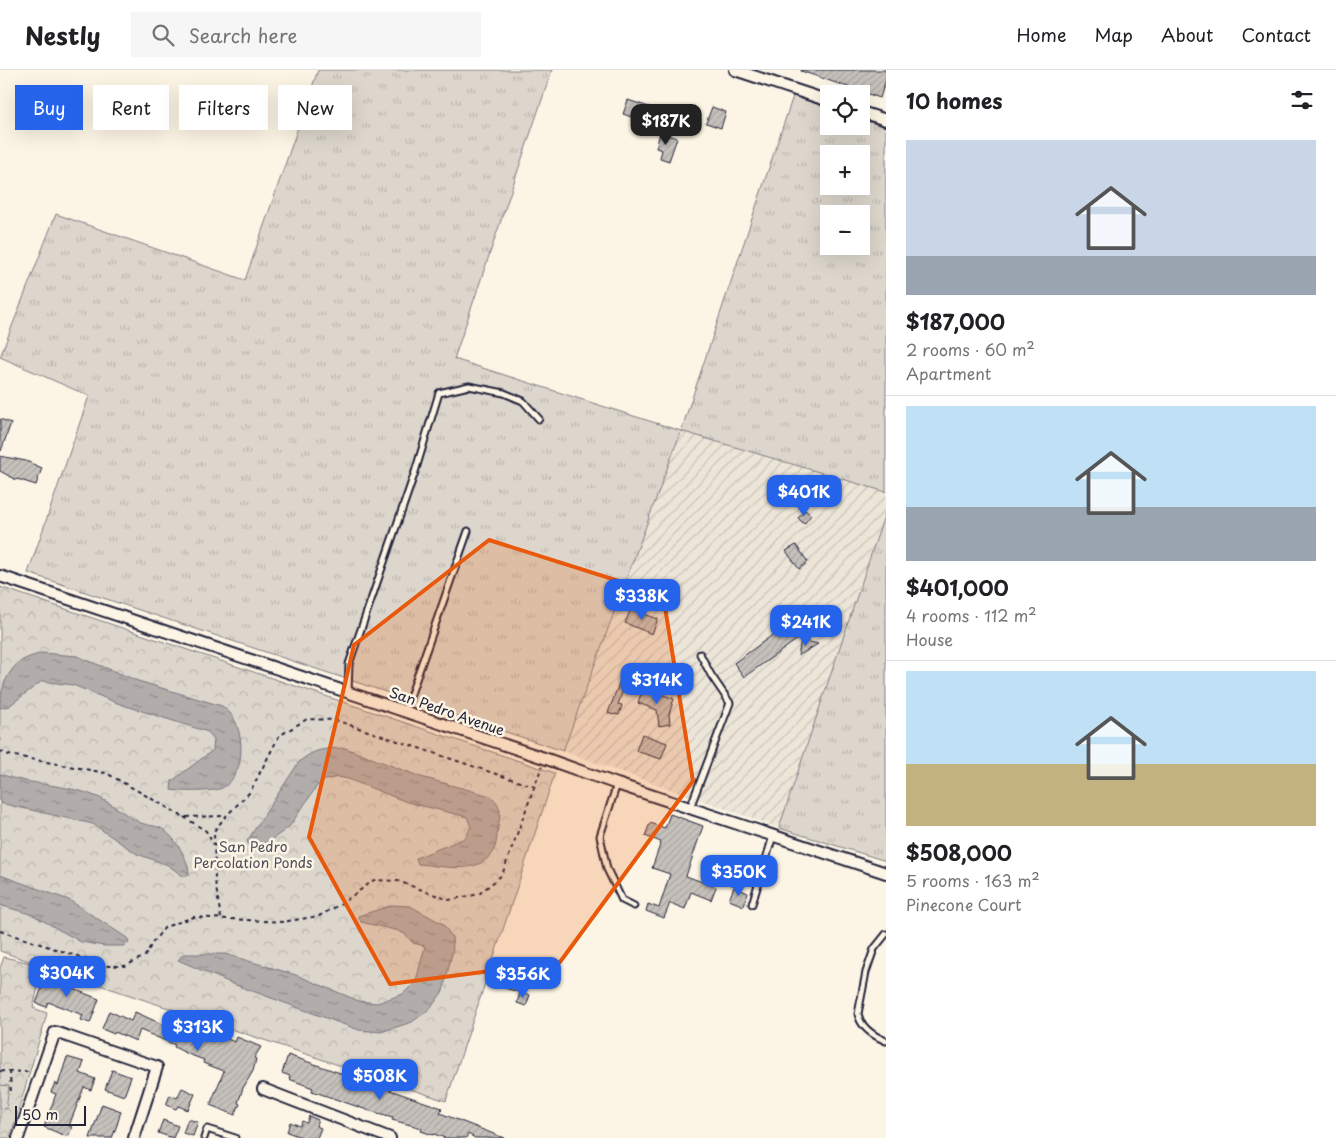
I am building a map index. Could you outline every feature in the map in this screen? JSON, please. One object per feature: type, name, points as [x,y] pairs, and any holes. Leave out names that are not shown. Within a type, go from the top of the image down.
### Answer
[{"type":"street","points":[[735,70],[820,98]]},
{"type":"street","points":[[870,115],[886,120]]},
{"type":"street","name":"San Pedro Avenue","points":[[0,576],[886,873]]},
{"type":"street","points":[[18,1138],[54,1032],[157,1067],[134,1138]]},
{"type":"street","points":[[264,1088],[383,1137]]},
{"type":"lane","points":[[348,693],[349,664],[415,472],[439,393],[469,386],[504,393],[523,401],[539,419]]},
{"type":"lane","points":[[405,712],[468,531]]},
{"type":"lane","points":[[690,808],[730,703],[711,675],[700,654]]},
{"type":"lane","points":[[617,784],[600,836],[606,869],[622,900],[634,906]]},
{"type":"lane","points":[[752,904],[773,836]]},
{"type":"lane","points":[[886,934],[874,949],[866,972],[858,1014],[859,1020],[868,1031],[886,1041]]},
{"type":"lane","points":[[204,1138],[207,1129],[235,1138]]},
{"type":"path","points":[[221,918],[215,881],[214,831],[250,792],[279,736],[307,719],[335,720],[534,787]]},
{"type":"path","points":[[0,751],[9,756],[106,772],[206,831],[214,846]]},
{"type":"path","points":[[0,931],[108,966],[125,966],[145,956],[165,927],[194,916],[282,922],[319,916],[341,904],[374,880],[398,880],[449,900],[479,894],[502,875],[544,758]]},
{"type":"path","points":[[184,817],[226,816]]},
{"type":"path","points":[[0,1071],[40,1073]]},
{"type":"path","points":[[10,1071],[11,1095]]},
{"type":"highlighted area","points":[[489,540],[663,595],[693,781],[560,962],[390,984],[309,837],[354,645]]},
{"type":"shaded area","points":[[681,431],[886,492],[886,510],[779,828],[563,751]]},
{"type":"green space","points":[[318,70],[552,70],[454,359],[681,431],[563,751],[28,573],[89,396],[0,357],[56,214],[245,280],[297,130],[352,130],[352,85],[313,85]]},
{"type":"green space","points":[[793,96],[820,105],[820,135],[870,135],[870,122],[886,127],[886,492],[681,431]]},
{"type":"green space","points":[[886,510],[886,861],[779,828]]},
{"type":"green space","name":"San Pedro Percolation Ponds","points":[[0,587],[555,773],[446,1101],[43,966],[33,1008],[47,1013],[10,1138],[0,1138],[0,968],[4,957],[40,965],[0,951]]},
{"type":"green space","points":[[0,1085],[9,1086],[6,1109],[0,1108]]},
{"type":"water","points":[[42,653],[77,656],[138,681],[222,706],[232,716],[240,735],[241,756],[235,775],[230,782],[218,789],[197,791],[171,790],[172,781],[213,750],[214,739],[208,732],[117,703],[73,685],[42,681],[9,706],[0,708],[5,681],[13,669],[23,660]]},
{"type":"water","points":[[345,748],[421,777],[491,796],[499,807],[500,814],[496,845],[489,856],[482,863],[462,868],[418,864],[416,858],[465,838],[471,827],[467,817],[407,802],[348,779],[338,777],[325,780],[317,786],[289,827],[270,841],[250,848],[247,841],[299,762],[315,752],[326,749]]},
{"type":"water","points":[[0,774],[25,781],[88,793],[100,798],[139,822],[161,828],[169,834],[181,850],[187,863],[189,875],[184,877],[168,865],[137,854],[93,824],[0,803]]},
{"type":"water","points":[[0,875],[69,900],[127,938],[129,943],[124,946],[104,946],[81,942],[33,915],[0,905]]},
{"type":"water","points":[[393,905],[410,906],[443,924],[452,937],[453,949],[443,991],[430,1009],[412,1022],[381,1032],[359,1030],[233,984],[178,960],[183,954],[225,954],[296,975],[359,1001],[377,1003],[403,994],[416,981],[425,946],[413,943],[406,935],[399,931],[361,922],[358,916]]},
{"type":"building","points":[[886,70],[886,79],[880,98],[870,95],[870,85],[842,85],[801,71]]},
{"type":"building","points":[[628,100],[661,111],[660,114],[672,118],[668,130],[623,114]]},
{"type":"building","points":[[712,107],[726,112],[721,128],[706,123]]},
{"type":"building","points":[[660,133],[677,138],[669,161],[660,158],[662,150],[656,148]]},
{"type":"building","points":[[0,419],[11,423],[1,451],[0,451]]},
{"type":"building","points":[[0,456],[26,461],[42,468],[36,485],[16,480],[0,471]]},
{"type":"building","points":[[805,510],[811,515],[804,524],[798,518]]},
{"type":"building","points":[[796,545],[808,562],[799,569],[786,551]]},
{"type":"building","points":[[811,607],[822,622],[744,677],[734,663]]},
{"type":"building","points":[[631,609],[658,619],[652,634],[625,623]]},
{"type":"building","points":[[801,640],[818,644],[798,656]]},
{"type":"building","points":[[621,678],[627,680],[618,704],[622,705],[619,715],[614,715],[608,713]]},
{"type":"building","points":[[643,687],[674,699],[669,714],[670,724],[659,726],[657,710],[638,703]]},
{"type":"building","points":[[642,734],[667,743],[661,759],[636,751]]},
{"type":"building","points":[[670,814],[703,826],[686,876],[716,887],[711,900],[691,892],[685,909],[670,903],[664,918],[646,911],[648,904],[659,908],[670,874],[652,868],[661,842],[645,836],[650,823],[665,828]]},
{"type":"building","points":[[726,855],[741,861],[733,885],[717,879]]},
{"type":"building","points":[[734,887],[748,893],[744,906],[729,900]]},
{"type":"building","points":[[511,964],[526,970],[519,992],[504,988]]},
{"type":"building","points":[[47,975],[72,985],[71,988],[99,999],[90,1023],[81,1020],[83,1015],[48,1002],[46,1007],[36,1003]]},
{"type":"building","points":[[520,992],[530,995],[526,1006],[517,1003]]},
{"type":"building","points":[[109,1011],[131,1021],[135,1012],[164,1025],[168,1016],[235,1042],[237,1037],[261,1047],[254,1058],[256,1059],[253,1071],[243,1088],[238,1103],[240,1104],[235,1115],[210,1105],[224,1071],[203,1063],[204,1060],[140,1030],[136,1041],[102,1029]]},
{"type":"building","points":[[288,1055],[442,1108],[440,1113],[504,1138],[475,1138],[468,1134],[466,1138],[445,1138],[421,1131],[422,1128],[392,1120],[393,1117],[312,1091],[313,1088],[289,1079],[290,1076],[282,1073]]},
{"type":"building","points":[[67,1057],[84,1062],[80,1073],[95,1079],[91,1090],[84,1087],[69,1126],[72,1127],[68,1137],[44,1127],[56,1094],[51,1092],[55,1083],[58,1085]]},
{"type":"building","points":[[112,1070],[131,1077],[124,1096],[105,1089]]},
{"type":"building","points":[[182,1088],[195,1094],[188,1110],[178,1106],[176,1109],[166,1105],[170,1095],[177,1098]]},
{"type":"building","points":[[102,1104],[121,1111],[117,1125],[112,1138],[90,1138]]},
{"type":"building","points":[[309,1116],[318,1120],[316,1126],[321,1128],[317,1138],[304,1138],[287,1132],[290,1122],[300,1126],[302,1121],[307,1123]]},
{"type":"building","points":[[188,1119],[198,1122],[193,1136],[183,1133]]},
{"type":"building","points":[[163,1120],[178,1126],[173,1138],[158,1133]]}]
